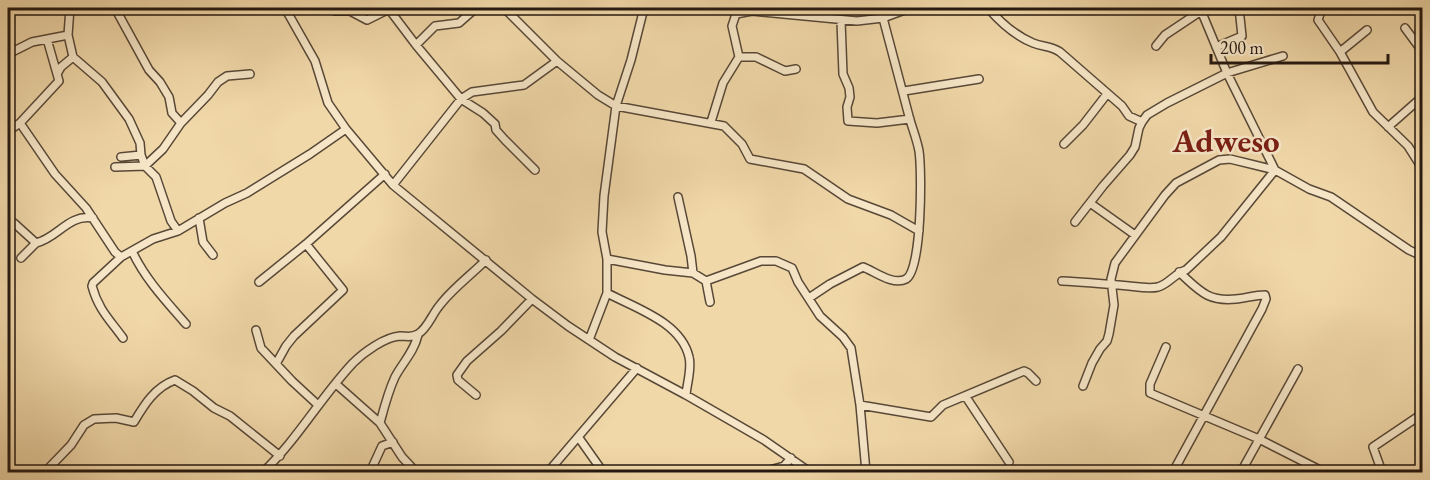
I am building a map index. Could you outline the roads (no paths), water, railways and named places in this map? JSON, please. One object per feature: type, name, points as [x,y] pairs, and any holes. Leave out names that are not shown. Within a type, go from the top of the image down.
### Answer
[{"type":"street","points":[[45,8],[70,8],[68,35],[72,57],[102,82],[129,119],[140,143],[145,166],[156,177],[171,221],[178,231]]},
{"type":"street","points":[[115,8],[149,70],[169,97],[172,113],[181,123]]},
{"type":"street","points":[[285,8],[315,61],[328,103],[346,129],[393,185],[532,299],[589,340],[615,357],[686,395],[791,458],[810,472]]},
{"type":"street","points":[[327,8],[335,11],[350,11],[367,20],[388,8],[461,99],[495,124],[496,130],[535,170]]},
{"type":"street","points":[[416,45],[435,26],[459,23],[476,8]]},
{"type":"street","points":[[504,8],[557,61],[598,95],[616,106],[711,122],[727,128],[742,144],[750,159],[804,169],[848,199],[891,215],[918,231]]},
{"type":"street","points":[[589,340],[607,293],[607,259],[602,232],[616,106],[644,8]]},
{"type":"street","points":[[711,122],[723,83],[739,57],[732,26],[734,10],[841,21],[883,18],[910,8]]},
{"type":"street","points":[[988,8],[998,19],[1027,40],[1052,47],[1060,52],[1122,106],[1129,116],[1142,122]]},
{"type":"street","points":[[1216,47],[1242,36],[1239,8]]},
{"type":"street","points":[[1322,8],[1318,20],[1340,52],[1372,112],[1408,146],[1422,168]]},
{"type":"street","points":[[1156,46],[1165,35],[1201,9],[1227,73],[1275,170]]},
{"type":"street","points":[[809,298],[863,267],[883,277],[899,281],[907,279],[913,272],[917,255],[919,149],[883,18]]},
{"type":"street","points":[[841,21],[843,74],[850,97],[847,107],[848,121],[877,123],[910,119]]},
{"type":"street","points":[[1406,28],[1422,51]]},
{"type":"street","points":[[1340,52],[1367,30]]},
{"type":"street","points":[[8,54],[32,42],[68,35]]},
{"type":"street","points":[[8,130],[20,123],[59,81],[47,39]]},
{"type":"street","points":[[57,74],[72,57]]},
{"type":"street","points":[[739,57],[756,57],[785,71],[796,69]]},
{"type":"street","points":[[1075,222],[1130,155],[1135,147],[1139,128],[1147,115],[1227,73],[1283,57]]},
{"type":"street","points":[[393,185],[461,99],[472,92],[524,85],[557,61]]},
{"type":"street","points":[[115,167],[145,166],[163,149],[181,123],[218,82],[227,76],[250,74]]},
{"type":"street","points":[[904,90],[979,79]]},
{"type":"street","points":[[1064,144],[1107,94]]},
{"type":"street","points":[[1388,128],[1422,97]]},
{"type":"street","points":[[20,123],[55,174],[93,218],[115,252],[121,257]]},
{"type":"street","points":[[123,338],[103,314],[92,286],[121,257],[153,239],[178,231],[225,203],[247,193],[346,129]]},
{"type":"street","points":[[121,157],[141,155]]},
{"type":"street","points":[[1083,386],[1092,363],[1109,334],[1114,305],[1111,279],[1115,263],[1176,183],[1219,160],[1230,159],[1275,170],[1309,189],[1331,197],[1409,250],[1422,256]]},
{"type":"street","points":[[1062,281],[1160,287],[1179,272],[1186,270],[1221,237],[1275,170]]},
{"type":"street","points":[[259,282],[385,174]]},
{"type":"street","points":[[678,197],[693,273]]},
{"type":"street","points":[[1090,203],[1136,235]]},
{"type":"street","points":[[21,258],[36,243],[48,239],[62,226],[84,217],[93,218]]},
{"type":"street","points":[[200,219],[203,242],[213,255]]},
{"type":"street","points":[[14,224],[36,243]]},
{"type":"street","points":[[276,364],[294,336],[343,290],[306,244]]},
{"type":"street","points":[[132,251],[144,274],[186,324]]},
{"type":"street","points":[[607,259],[693,273],[706,281],[710,302]]},
{"type":"street","points":[[263,472],[280,456],[355,361],[378,344],[398,336],[418,335],[426,327],[440,304],[486,260]]},
{"type":"street","points":[[706,281],[761,261],[776,261],[792,268],[798,282],[820,316],[843,337],[850,348],[860,405],[866,472]]},
{"type":"street","points":[[1173,472],[1266,299],[1265,295],[1260,295],[1216,300],[1206,296],[1179,272]]},
{"type":"street","points":[[607,293],[646,312],[676,332],[682,339],[690,360],[686,395]]},
{"type":"street","points":[[476,395],[458,380],[457,375],[467,361],[532,299]]},
{"type":"street","points":[[256,330],[261,348],[318,405]]},
{"type":"street","points":[[380,423],[396,375],[415,346],[418,335]]},
{"type":"street","points":[[1166,347],[1150,384],[1150,393],[1259,439],[1314,470],[1324,472]]},
{"type":"street","points":[[548,472],[637,368]]},
{"type":"street","points":[[1241,472],[1298,369]]},
{"type":"street","points":[[860,405],[931,417],[944,405],[1024,372],[1028,372],[1036,381]]},
{"type":"street","points":[[45,472],[71,445],[84,425],[94,419],[116,418],[134,422],[156,390],[176,380],[214,408],[230,416],[280,456]]},
{"type":"street","points":[[336,384],[380,423],[402,457],[416,472]]},
{"type":"street","points":[[966,397],[1009,462]]},
{"type":"street","points":[[1382,472],[1373,447],[1422,414]]},
{"type":"street","points":[[579,438],[603,472]]},
{"type":"street","points":[[369,472],[382,446],[393,442]]},
{"type":"street","points":[[763,472],[784,466],[791,458]]},
{"type":"district","name":"Adweso","points":[[1226,140]]}]
